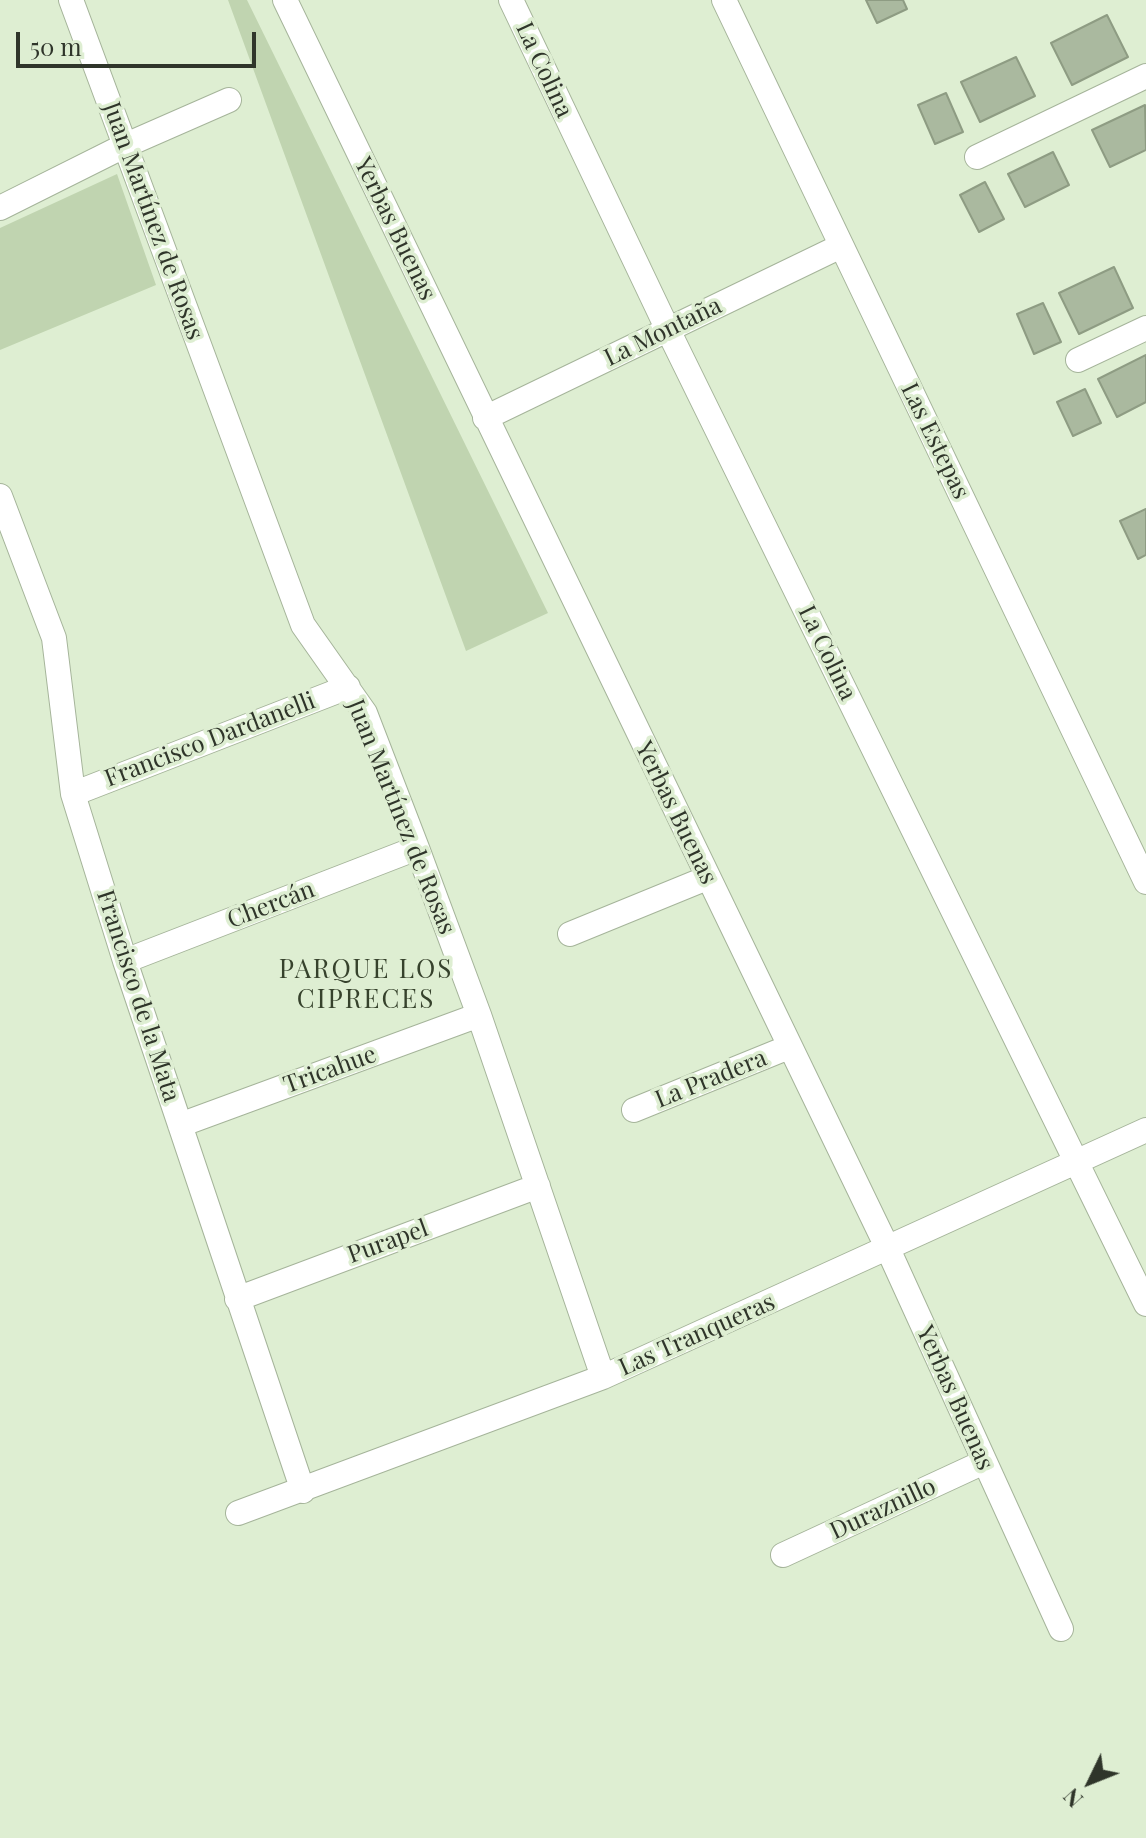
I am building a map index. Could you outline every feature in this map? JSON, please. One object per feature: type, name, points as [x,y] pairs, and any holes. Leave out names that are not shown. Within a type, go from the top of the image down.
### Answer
[{"type":"street","name":"Juan Martínez de Rosas","points":[[71,0],[303,625],[365,713],[479,1015],[603,1377]]},
{"type":"street","name":"Yerbas Buenas","points":[[285,0],[888,1249],[1061,1629]]},
{"type":"street","name":"La Colina","points":[[511,0],[668,330],[1146,1304]]},
{"type":"street","name":"Las Estepas","points":[[724,0],[1146,882]]},
{"type":"street","points":[[977,157],[1146,76]]},
{"type":"street","points":[[0,208],[124,146],[229,100]]},
{"type":"street","name":"La Montaña","points":[[485,418],[841,246]]},
{"type":"street","points":[[1078,360],[1146,328]]},
{"type":"street","name":"Francisco de la Mata","points":[[0,496],[54,638],[73,794],[125,961],[303,1491]]},
{"type":"street","name":"Francisco Dardanelli","points":[[73,794],[348,687]]},
{"type":"street","name":"Chercán","points":[[125,961],[417,848]]},
{"type":"street","points":[[570,934],[707,878]]},
{"type":"street","name":"Tricahue","points":[[180,1125],[479,1015]]},
{"type":"street","name":"La Pradera","points":[[634,1110],[789,1047]]},
{"type":"street","name":"Las Tranqueras","points":[[238,1513],[603,1377],[1146,1130]]},
{"type":"street","name":"Purapel","points":[[237,1299],[538,1186]]},
{"type":"street","name":"Duraznillo","points":[[783,1555],[984,1462]]},
{"type":"green space","points":[[228,0],[247,0],[548,613],[466,651]]},
{"type":"green space","points":[[117,174],[156,285],[0,350],[0,228]]},
{"type":"building","points":[[866,0],[903,0],[907,9],[877,23]]},
{"type":"building","points":[[1107,15],[1128,57],[1072,85],[1051,43]]},
{"type":"building","points":[[1016,57],[1035,96],[980,122],[961,82]]},
{"type":"building","points":[[946,93],[963,132],[935,144],[918,105]]},
{"type":"building","points":[[1145,105],[1146,150],[1110,167],[1092,130]]},
{"type":"building","points":[[1053,152],[1069,185],[1025,207],[1008,174]]},
{"type":"building","points":[[985,182],[1004,219],[979,232],[960,195]]},
{"type":"building","points":[[1114,267],[1133,308],[1079,334],[1059,293]]},
{"type":"building","points":[[1043,303],[1061,342],[1034,354],[1017,314]]},
{"type":"building","points":[[1146,355],[1146,402],[1117,417],[1098,379]]},
{"type":"building","points":[[1085,389],[1101,423],[1073,436],[1057,402]]},
{"type":"building","points":[[1146,509],[1146,555],[1138,559],[1120,521]]},
{"type":"district","name":"PARQUE LOS CIPRECES","points":[[366,985]]}]
